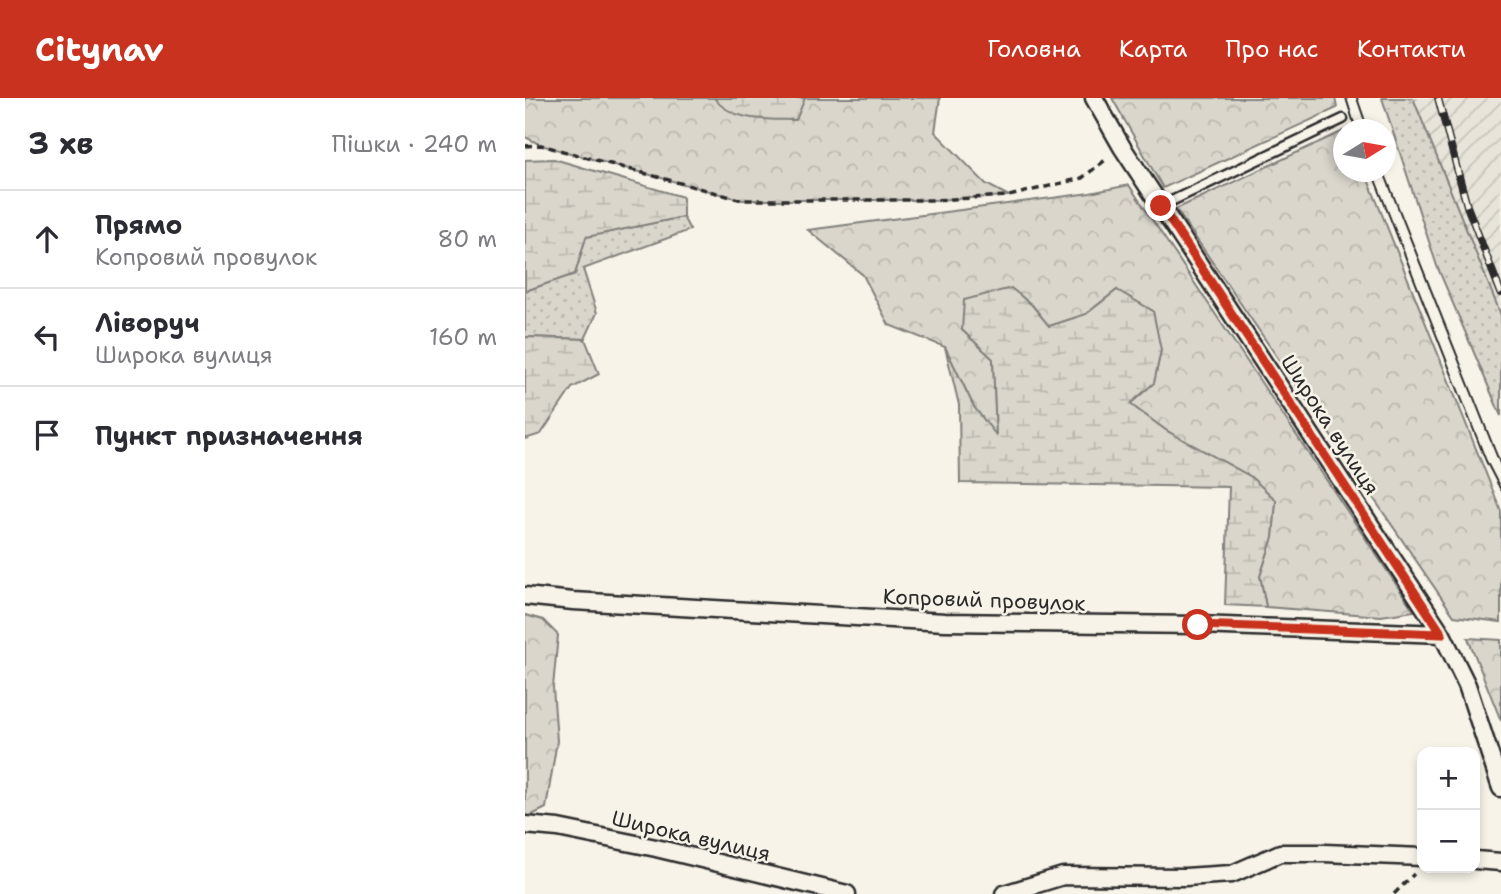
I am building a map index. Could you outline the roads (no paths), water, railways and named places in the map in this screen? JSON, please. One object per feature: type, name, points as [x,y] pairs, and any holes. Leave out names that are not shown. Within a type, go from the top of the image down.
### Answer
[{"type":"street","name":"Широка вулиця","points":[[1094,98],[1122,148],[1442,634],[1467,685],[1501,788]]},
{"type":"street","name":"Копровий провулок","points":[[525,596],[945,622],[1198,625],[1442,634]]},
{"type":"street","name":"Широка вулиця","points":[[525,825],[558,828],[656,848],[847,894]]},
{"type":"street","points":[[1004,894],[1063,876],[1185,877],[1232,874],[1280,853],[1417,857]]},
{"type":"street","points":[[1480,860],[1501,862]]},
{"type":"lane","points":[[1161,206],[1333,124]]},
{"type":"tram line","points":[[1346,98],[1353,119]]},
{"type":"tram line","points":[[1357,98],[1364,119]]},
{"type":"tram line","points":[[1376,182],[1486,461],[1501,490]]},
{"type":"tram line","points":[[1388,182],[1501,466]]},
{"type":"railway","points":[[1438,98],[1467,206],[1501,293]]}]
